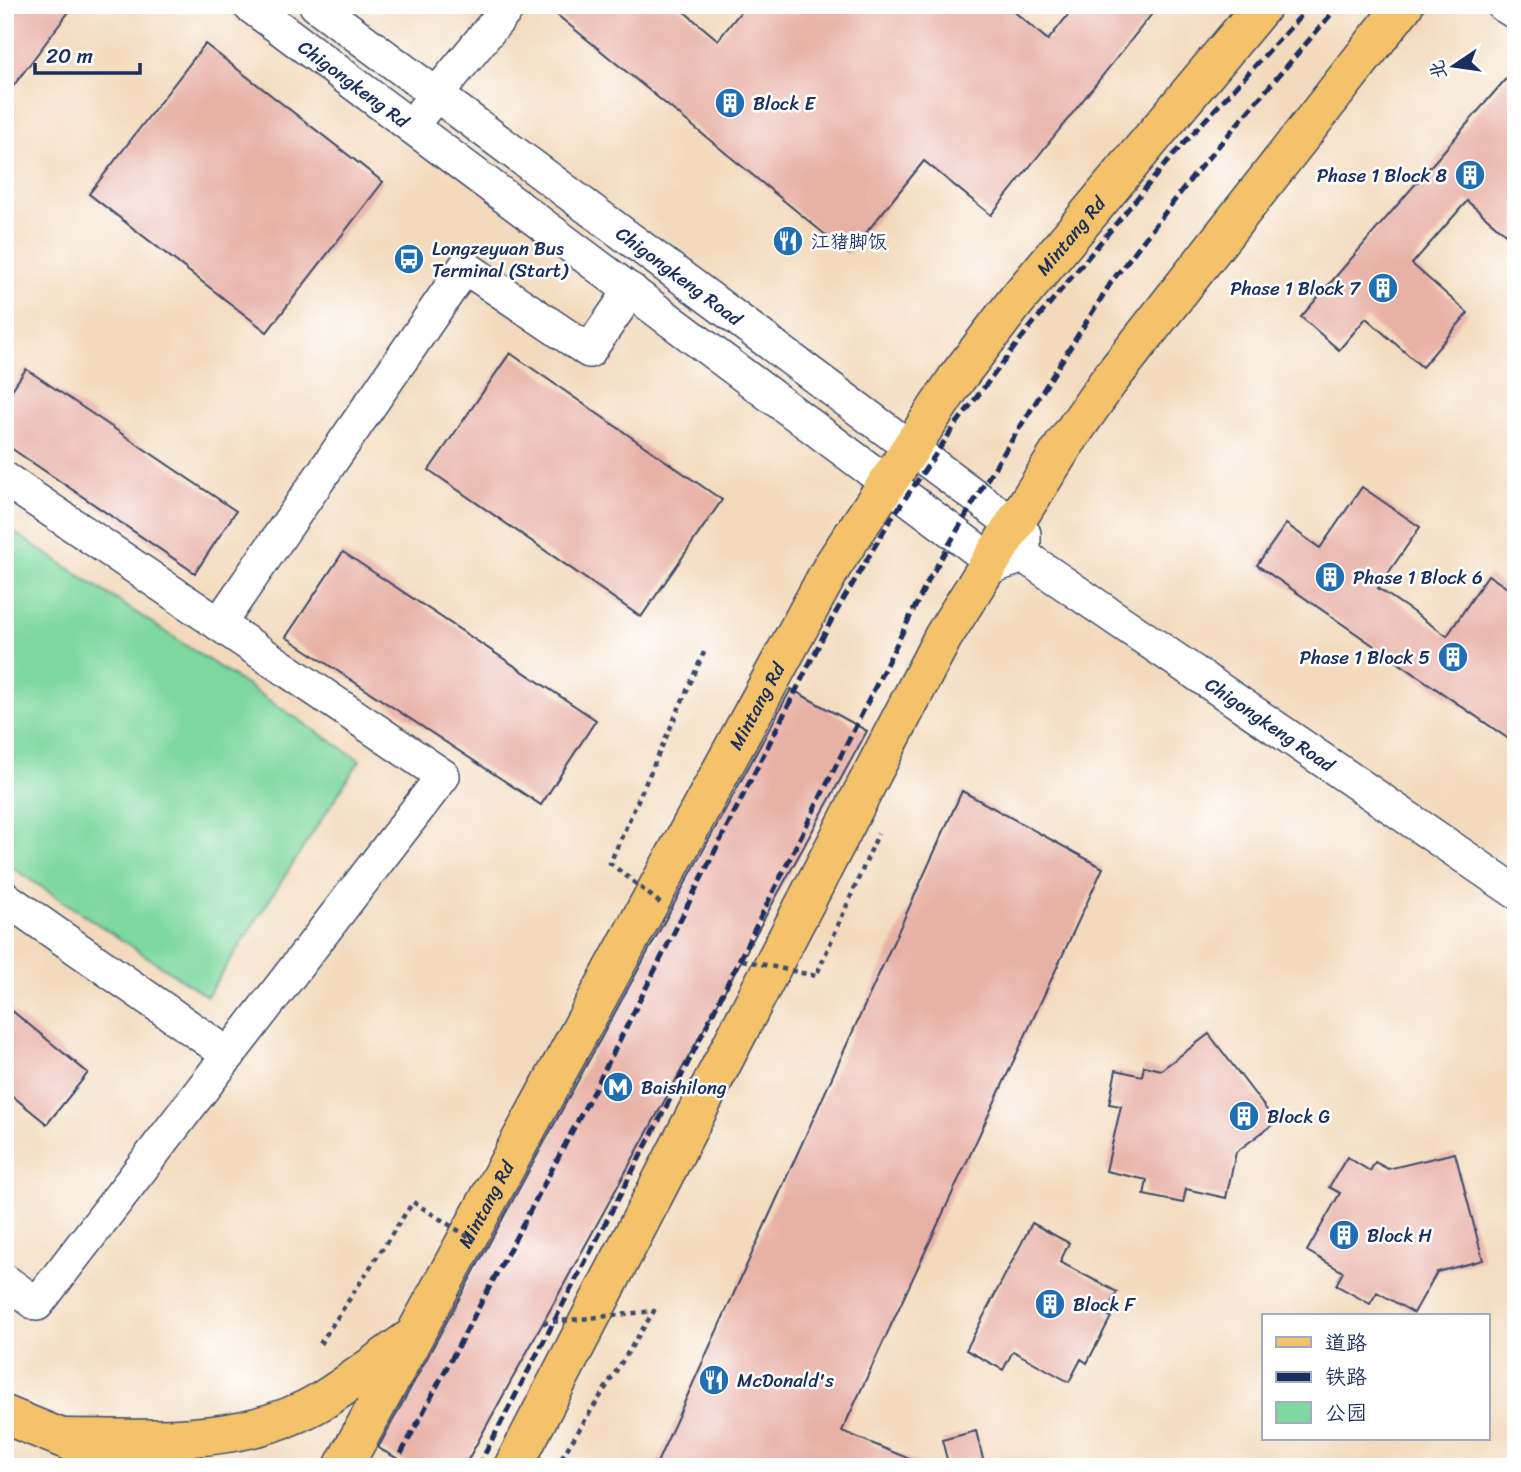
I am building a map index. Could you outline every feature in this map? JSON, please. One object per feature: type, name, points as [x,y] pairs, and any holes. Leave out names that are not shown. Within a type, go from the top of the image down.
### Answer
[{"type":"main road","name":"Mintang Rd","points":[[343,1467],[833,565],[957,377],[1016,301],[1263,5]]},
{"type":"main road","points":[[521,1459],[943,637],[1010,547],[1064,445],[1108,382],[1404,5]]},
{"type":"main road","points":[[62,1438],[200,1438],[267,1424],[321,1401],[414,1336]]},
{"type":"main road","points":[[5,1415],[133,1467]]},
{"type":"street","name":"Chigongkeng Rd","points":[[249,5],[411,126]]},
{"type":"street","name":"Chigongkeng Road","points":[[316,5],[910,448],[1010,547]]},
{"type":"street","points":[[411,126],[510,5]]},
{"type":"street","points":[[1503,5],[1516,13]]},
{"type":"street","name":"Chigongkeng Road","points":[[411,126],[887,483],[1010,547],[1516,892]]},
{"type":"street","points":[[219,624],[465,267],[589,351],[631,290]]},
{"type":"street","points":[[5,479],[443,776],[37,1304],[5,1281]]},
{"type":"street","points":[[5,898],[229,1055]]},
{"type":"path","points":[[660,903],[610,863],[705,650]]},
{"type":"path","points":[[742,960],[816,976],[878,834]]},
{"type":"path","points":[[320,1344],[413,1202],[475,1241]]},
{"type":"path","points":[[543,1323],[654,1311],[562,1457]]},
{"type":"green space","points":[[9,529],[360,760],[207,996],[5,863],[5,535]]},
{"type":"building","points":[[5,5],[74,5],[5,97]]},
{"type":"building","points":[[545,5],[676,5],[718,40],[746,5],[1006,5],[1048,40],[1076,5],[1159,5],[991,215],[924,161],[849,254]]},
{"type":"building","points":[[205,44],[383,182],[267,332],[89,194]]},
{"type":"building","points":[[1516,67],[1516,243],[1467,201],[1412,264],[1468,313],[1422,367],[1366,318],[1339,350],[1301,317]]},
{"type":"building","points":[[510,353],[722,500],[641,617],[429,470]]},
{"type":"building","points":[[26,369],[236,511],[195,573],[5,444],[5,400]]},
{"type":"building","points":[[1362,487],[1420,527],[1378,588],[1447,636],[1488,575],[1516,594],[1516,744],[1257,565],[1286,524],[1320,548]]},
{"type":"building","points":[[343,552],[596,720],[541,805],[286,637]]},
{"type":"building","name":"Baishilong","points":[[791,689],[867,731],[464,1467],[413,1467],[378,1448]]},
{"type":"building","points":[[962,791],[1103,868],[842,1431],[929,1467],[655,1467]]},
{"type":"building","points":[[5,1005],[88,1073],[47,1124],[5,1090]]},
{"type":"building","name":"Block G","points":[[1209,1034],[1276,1122],[1236,1152],[1226,1198],[1186,1189],[1183,1203],[1144,1195],[1147,1180],[1106,1171],[1121,1106],[1109,1104],[1116,1070],[1142,1076],[1144,1066],[1161,1070]]},
{"type":"building","name":"Block H","points":[[1455,1153],[1483,1260],[1437,1272],[1414,1313],[1377,1292],[1370,1304],[1336,1285],[1343,1272],[1307,1251],[1340,1193],[1329,1187],[1347,1157],[1370,1171],[1375,1162],[1388,1169]]},
{"type":"building","name":"Block F","points":[[1032,1223],[1069,1243],[1060,1262],[1117,1292],[1105,1314],[1111,1317],[1087,1363],[1081,1359],[1069,1382],[1013,1351],[1003,1370],[966,1350]]},
{"type":"building","points":[[976,1431],[985,1467],[949,1467],[942,1440]]},
{"type":"railway","points":[[394,1467],[602,1075],[832,619],[889,522],[957,423],[1027,331],[1172,156],[1311,5]]},
{"type":"railway","points":[[478,1467],[665,1109],[928,581],[983,486],[1112,281],[1198,170],[1339,5]]},
{"type":"place","name":"Block E","points":[[730,103]]},
{"type":"place","name":"Phase 1 Block 8","points":[[1470,175]]},
{"type":"place","name":"江猪脚饭","points":[[788,241]]},
{"type":"place","name":"Longzeyuan Bus Terminal (Start)","points":[[409,259]]},
{"type":"place","name":"Phase 1 Block 7","points":[[1383,288]]},
{"type":"place","name":"Phase 1 Block 6","points":[[1330,577]]},
{"type":"place","name":"Phase 1 Block 5","points":[[1453,657]]},
{"type":"place","name":"Baishilong","points":[[618,1087]]},
{"type":"place","name":"Block G","points":[[1244,1116]]},
{"type":"place","name":"Block H","points":[[1344,1235]]},
{"type":"place","name":"Block F","points":[[1050,1304]]},
{"type":"place","name":"McDonald's","points":[[714,1380]]}]
